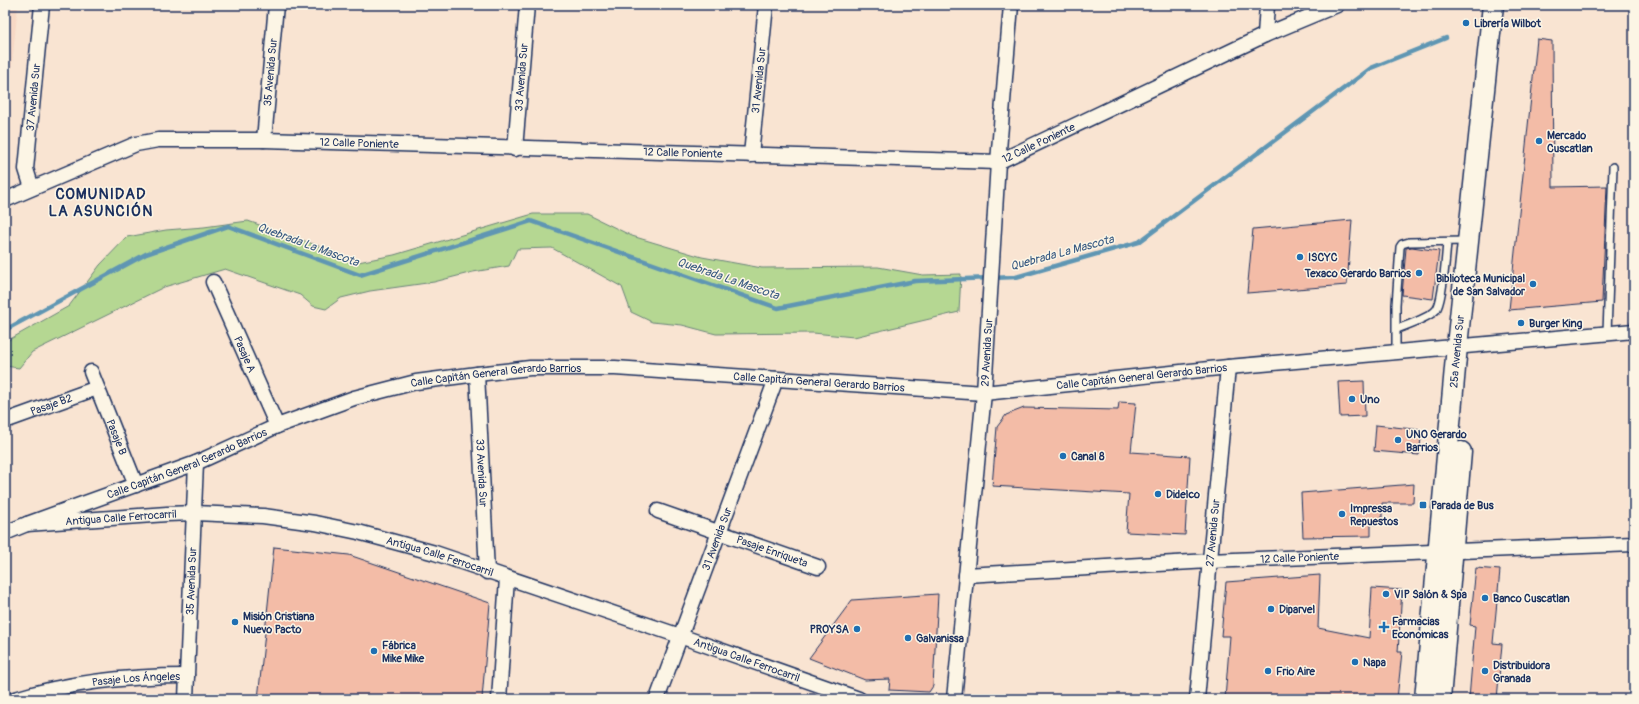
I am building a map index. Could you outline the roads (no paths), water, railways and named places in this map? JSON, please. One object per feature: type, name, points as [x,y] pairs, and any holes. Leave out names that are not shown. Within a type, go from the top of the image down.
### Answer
[{"type":"street","name":"37 Avenida Sur","points":[[32,188],[26,169],[42,5]]},
{"type":"street","name":"35 Avenida Sur","points":[[264,140],[276,5]]},
{"type":"street","name":"33 Avenida Sur","points":[[515,149],[526,5]]},
{"type":"street","name":"31 Avenida Sur","points":[[751,156],[766,5]]},
{"type":"street","name":"29 Avenida Sur","points":[[954,699],[984,393],[998,162],[1012,5]]},
{"type":"street","points":[[1265,35],[1267,5]]},
{"type":"street","name":"12 Calle Poniente","points":[[5,200],[136,144],[158,140],[264,140],[515,149],[998,162],[1265,35],[1337,5]]},
{"type":"street","name":"25a Avenida Sur","points":[[1440,699],[1446,551],[1463,346],[1468,241],[1493,5]]},
{"type":"street","name":"25a Avenida Sur","points":[[1463,346],[1507,5]]},
{"type":"street","name":"Pasaje A","points":[[212,282],[277,426]]},
{"type":"street","name":"Calle Capitán General Gerardo Barrios","points":[[27,524],[196,463],[277,426],[374,392],[416,382],[477,374],[530,368],[615,368],[984,393],[1228,367],[1634,331]]},
{"type":"street","name":"27 Avenida Sur","points":[[1197,699],[1228,367]]},
{"type":"street","points":[[91,372],[97,388]]},
{"type":"street","name":"33 Avenida Sur","points":[[477,374],[487,572]]},
{"type":"street","name":"31 Avenida Sur","points":[[657,699],[776,379]]},
{"type":"street","name":"Pasaje B2","points":[[5,421],[97,388]]},
{"type":"street","name":"Pasaje B","points":[[97,388],[136,485]]},
{"type":"street","name":"35 Avenida Sur","points":[[186,699],[196,463]]},
{"type":"street","name":"Pasaje Enriqueta","points":[[658,511],[818,568]]},
{"type":"street","name":"Antigua Calle Ferrocarril","points":[[5,533],[27,524],[124,516],[195,513],[263,516],[315,523],[358,532],[435,553],[487,572],[680,636],[859,699]]},
{"type":"street","name":"12 Calle Poniente","points":[[966,575],[1209,561],[1634,544]]},
{"type":"street","name":"25a Avenida Sur","points":[[1425,699],[1446,551]]},
{"type":"street","points":[[499,699],[507,578]]},
{"type":"street","name":"Pasaje Los Ángeles","points":[[15,699],[48,690],[117,679],[160,675],[187,676]]},
{"type":"lane","points":[[1607,334],[1613,167]]},
{"type":"lane","points":[[1396,353],[1396,298],[1400,247],[1402,244],[1409,242],[1468,241]]},
{"type":"lane","points":[[1397,329],[1430,315],[1436,310],[1440,297],[1447,242]]},
{"type":"waterway","name":"Quebrada La Mascota","points":[[5,330],[146,254],[228,226],[360,275],[531,221],[778,308],[915,281],[1016,277],[1139,242],[1371,68],[1446,38]]},
{"type":"place","name":"Librería Wilbot","points":[[1466,23]]},
{"type":"place","name":"Mercado Cuscatlan","points":[[1539,141]]},
{"type":"place","name":"ISCYC","points":[[1300,257]]},
{"type":"place","name":"Texaco Gerardo Barrios","points":[[1419,273]]},
{"type":"place","name":"Biblioteca Municipal de San Salvador","points":[[1533,284]]},
{"type":"place","name":"Burger King","points":[[1521,323]]},
{"type":"place","name":"Uno","points":[[1352,399]]},
{"type":"place","name":"UNO Gerardo Barrios","points":[[1398,440]]},
{"type":"place","name":"Canal 8","points":[[1063,456]]},
{"type":"place","name":"Didelco","points":[[1158,494]]},
{"type":"place","name":"Parada de Bus","points":[[1423,505]]},
{"type":"place","name":"Impressa Repuestos","points":[[1342,514]]},
{"type":"place","name":"VIP Salón & Spa","points":[[1386,594]]},
{"type":"place","name":"Banco Cuscatlan","points":[[1485,598]]},
{"type":"place","name":"Diparvel","points":[[1271,609]]},
{"type":"place","name":"Misión Cristiana Nuevo Pacto","points":[[235,622]]},
{"type":"place","name":"Farmacias Economicas","points":[[1384,627]]},
{"type":"place","name":"PROYSA","points":[[857,629]]},
{"type":"place","name":"Galvanissa","points":[[908,638]]},
{"type":"place","name":"Fábrica Mike Mike","points":[[374,651]]},
{"type":"place","name":"Napa","points":[[1355,662]]},
{"type":"place","name":"Frio Aire","points":[[1268,671]]},
{"type":"place","name":"Distribuidora Granada","points":[[1485,671]]},
{"type":"district","name":"COMUNIDAD LA ASUNCIÓN","points":[[101,202]]}]
